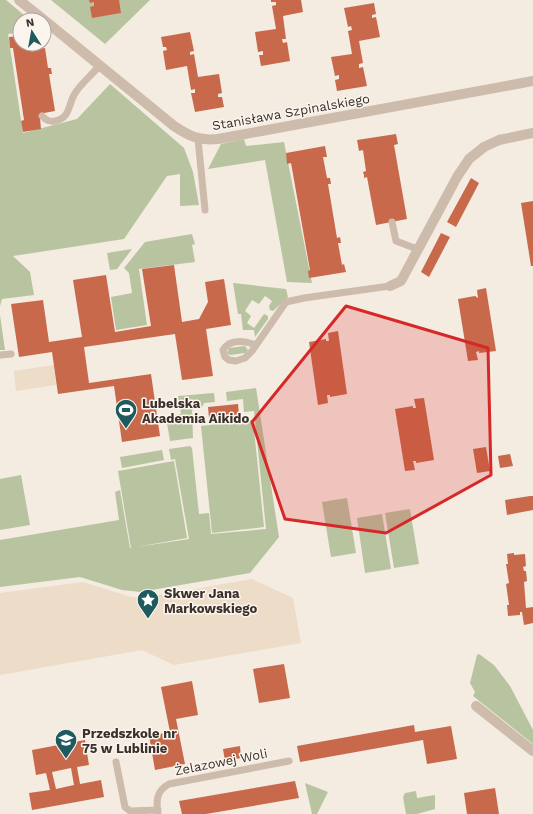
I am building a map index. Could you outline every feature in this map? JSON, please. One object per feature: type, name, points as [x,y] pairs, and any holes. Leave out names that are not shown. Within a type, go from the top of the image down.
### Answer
[{"type":"street","name":"Stanisława Szpinalskiego","points":[[19,0],[32,12]]},
{"type":"street","name":"Stanisława Szpinalskiego","points":[[52,29],[100,65],[174,126],[198,139],[225,138],[533,81]]},
{"type":"street","points":[[390,286],[401,281],[457,177],[469,159],[484,147],[499,140],[533,133]]},
{"type":"street","points":[[476,706],[533,751]]},
{"type":"lane","points":[[42,116],[46,120],[54,121],[62,119],[67,115],[74,95],[100,65]]},
{"type":"lane","points":[[198,139],[205,210]]},
{"type":"lane","points":[[392,222],[396,241],[417,249]]},
{"type":"lane","points":[[256,344],[286,302],[304,298],[390,286]]},
{"type":"lane","points":[[0,355],[12,354]]},
{"type":"lane","name":"Żelazowej Woli","points":[[158,812],[157,796],[164,787],[169,784],[289,761]]},
{"type":"lane","points":[[116,762],[125,807],[130,811],[158,812]]},
{"type":"highlighted area","points":[[346,306],[488,348],[491,475],[386,533],[285,519],[252,422]]},
{"type":"green space","points":[[0,0],[6,0],[20,12],[12,12],[12,33],[8,34],[23,133],[77,119],[110,84],[184,148],[193,172],[199,205],[180,206],[180,174],[167,176],[124,239],[13,256],[30,272],[34,295],[2,299],[0,306]]},
{"type":"green space","points":[[51,0],[150,0],[105,44]]},
{"type":"green space","points":[[244,139],[246,146],[284,142],[312,283],[287,282],[265,160],[208,169],[221,144]]},
{"type":"green space","points":[[192,234],[195,244],[192,245],[195,262],[139,269],[147,325],[116,330],[111,297],[132,293],[129,273],[124,268],[145,242]]},
{"type":"green space","points":[[132,249],[117,269],[110,270],[107,253]]},
{"type":"green space","points":[[233,283],[286,289],[288,297],[273,311],[270,310],[269,306],[272,301],[265,296],[259,304],[252,300],[245,311],[251,316],[247,323],[254,328],[264,314],[268,316],[268,319],[255,337],[254,330],[243,330],[241,314],[238,314]]},
{"type":"green space","points":[[0,315],[5,350],[0,350]]},
{"type":"green space","points":[[245,346],[248,350],[245,353],[230,355],[227,353],[229,348]]},
{"type":"green space","points":[[256,388],[279,537],[250,573],[140,592],[122,590],[80,577],[0,587],[0,540],[119,520],[115,492],[120,490],[130,548],[189,539],[175,459],[171,460],[169,449],[190,446],[192,448],[199,514],[209,513],[211,534],[266,529],[254,411],[244,412],[243,399],[227,401],[226,392]]},
{"type":"green space","points":[[214,393],[215,402],[204,403],[202,407],[193,409],[192,411],[193,438],[170,441],[166,417],[181,414],[178,396]]},
{"type":"green space","points":[[253,420],[264,527],[212,533],[201,426]]},
{"type":"green space","points":[[162,450],[164,460],[122,468],[120,457]]},
{"type":"green space","points":[[174,461],[187,538],[131,548],[118,471]]},
{"type":"green space","points":[[21,475],[30,525],[0,530],[0,479]]},
{"type":"green space","points":[[347,498],[356,553],[331,557],[322,502]]},
{"type":"green space","points":[[410,509],[419,564],[394,568],[385,513]]},
{"type":"green space","points":[[382,514],[391,569],[365,573],[357,518]]},
{"type":"green space","points":[[479,654],[494,665],[510,686],[533,730],[533,744],[473,696],[475,692],[470,683],[477,655]]},
{"type":"green space","points":[[305,783],[328,792],[317,814],[312,814]]},
{"type":"green space","points":[[416,791],[417,798],[435,795],[435,809],[417,814],[406,814],[403,797],[405,793]]},
{"type":"shaded area","points":[[54,365],[56,385],[16,391],[14,371]]},
{"type":"shaded area","name":"Skwer Jana Markowskiego","points":[[252,579],[293,598],[301,643],[174,665],[142,650],[0,675],[0,593],[83,582],[131,597],[149,597]]},
{"type":"building","points":[[89,0],[119,0],[121,13],[92,18],[90,7],[94,6],[94,2],[90,3]]},
{"type":"building","points":[[271,0],[301,0],[303,12],[283,16],[286,39],[282,39],[283,43],[287,42],[290,61],[261,66],[259,55],[263,55],[263,51],[258,52],[255,32],[276,29],[272,6],[276,5],[276,2],[271,2]]},
{"type":"building","points":[[374,3],[376,14],[372,15],[372,18],[376,17],[380,37],[359,41],[363,63],[359,64],[359,68],[363,67],[367,86],[337,91],[335,80],[339,79],[339,75],[335,76],[331,57],[352,54],[348,31],[352,30],[351,26],[348,27],[344,8]]},
{"type":"building","points":[[190,32],[194,51],[190,52],[190,55],[194,54],[198,77],[219,74],[222,93],[218,94],[218,97],[222,97],[224,107],[195,112],[191,93],[195,93],[195,89],[191,90],[187,66],[166,70],[163,51],[167,50],[166,47],[163,47],[161,37]]},
{"type":"building","points":[[9,37],[12,37],[12,48],[10,48]]},
{"type":"building","points":[[14,52],[46,52],[48,68],[51,68],[52,74],[49,74],[55,111],[44,113],[40,118],[41,129],[23,132],[21,121],[24,120]]},
{"type":"building","points":[[396,134],[398,144],[394,145],[407,219],[376,225],[367,177],[364,178],[363,172],[366,171],[363,150],[359,151],[357,140]]},
{"type":"building","points":[[325,146],[327,157],[323,157],[327,178],[330,178],[331,184],[328,184],[337,238],[340,237],[341,243],[338,243],[342,265],[344,264],[346,272],[309,278],[308,271],[310,270],[291,163],[287,164],[286,153]]},
{"type":"building","points":[[471,178],[479,183],[456,227],[447,222]]},
{"type":"building","points":[[533,201],[533,266],[531,266],[521,203]]},
{"type":"building","points":[[441,233],[450,237],[429,277],[421,272]]},
{"type":"building","points":[[174,265],[182,322],[199,319],[208,302],[205,282],[224,279],[231,325],[206,329],[213,376],[182,380],[175,334],[84,347],[89,383],[151,374],[160,436],[122,442],[114,386],[58,394],[52,352],[19,357],[11,304],[43,300],[49,342],[82,337],[73,280],[106,275],[115,332],[151,326],[142,269]]},
{"type":"building","points":[[486,288],[496,351],[476,352],[478,360],[468,361],[458,299],[475,296],[478,298],[477,290]]},
{"type":"building","points":[[338,331],[347,394],[330,397],[330,395],[327,395],[328,403],[318,405],[309,342],[326,339],[326,341],[329,341],[328,333]]},
{"type":"building","points":[[424,398],[434,460],[416,463],[416,461],[413,461],[415,470],[405,471],[395,409],[413,406],[413,408],[416,408],[414,399]]},
{"type":"building","points":[[238,404],[239,415],[209,418],[208,407]]},
{"type":"building","points":[[486,447],[490,471],[477,473],[473,449]]},
{"type":"building","points":[[510,454],[513,466],[500,468],[498,456]]},
{"type":"building","points":[[533,496],[533,510],[507,515],[505,500]]},
{"type":"building","points":[[514,553],[514,555],[525,554],[526,566],[523,567],[524,571],[526,571],[527,581],[524,582],[526,608],[533,607],[533,623],[524,625],[522,612],[520,612],[520,615],[508,616],[507,605],[509,605],[506,584],[509,583],[506,564],[508,564],[507,554]]},
{"type":"building","points":[[284,664],[290,698],[259,703],[253,669]]},
{"type":"building","points":[[192,681],[198,715],[176,719],[185,764],[155,770],[149,736],[170,732],[161,687]]},
{"type":"building","points":[[414,725],[415,732],[451,726],[457,759],[427,764],[423,740],[300,762],[297,746]]},
{"type":"building","points":[[85,740],[89,765],[77,767],[80,784],[101,780],[104,797],[32,810],[29,793],[50,790],[46,773],[36,775],[32,750]],"holes":[[[71,768],[74,785],[56,789],[52,772]]]},
{"type":"building","points":[[240,746],[241,758],[225,761],[223,749]]},
{"type":"building","points":[[295,781],[299,798],[206,814],[182,814],[179,801]]},
{"type":"building","points":[[495,788],[499,814],[467,814],[464,793]]},
{"type":"place","name":"Lubelska Akademia Aikido","points":[[126,430]]},
{"type":"place","name":"Skwer Jana Markowskiego","points":[[148,620]]},
{"type":"place","name":"Przedszkole nr 75 w Lublinie","points":[[66,760]]}]
